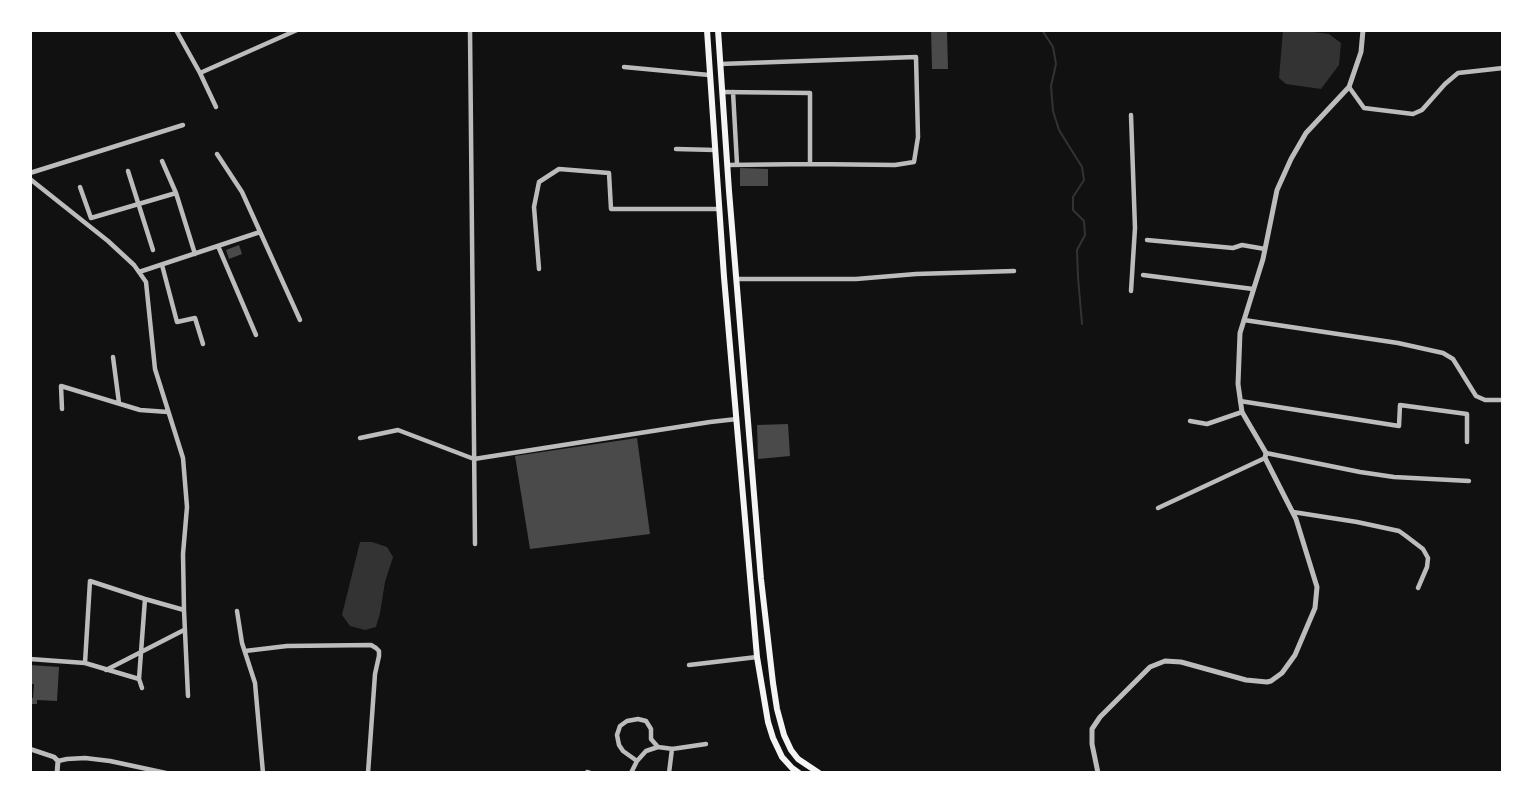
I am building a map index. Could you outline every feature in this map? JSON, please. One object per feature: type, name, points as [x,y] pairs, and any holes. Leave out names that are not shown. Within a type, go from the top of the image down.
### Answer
[{"type":"main road","points":[[707,30],[724,277],[757,657],[768,722],[777,749],[799,773]]},
{"type":"main road","points":[[718,30],[736,279],[768,648],[777,709],[784,735],[798,759],[819,773]]},
{"type":"main road","points":[[739,440],[749,439]]},
{"type":"main road","points":[[782,757],[791,750]]},
{"type":"street","points":[[176,30],[216,107]]},
{"type":"street","points":[[200,73],[297,30]]},
{"type":"street","points":[[470,30],[475,544]]},
{"type":"street","points":[[1098,773],[1092,744],[1093,729],[1100,717],[1150,667],[1165,662],[1181,662],[1246,680],[1267,682],[1282,673],[1294,655],[1315,608],[1316,582],[1293,512],[1242,412],[1238,384],[1240,333],[1265,248],[1277,190],[1306,133],[1349,88],[1361,52],[1363,30]]},
{"type":"street","points":[[720,64],[916,57],[918,137],[914,162],[895,165],[727,164]]},
{"type":"street","points":[[624,67],[709,75]]},
{"type":"street","points":[[1349,88],[1364,108],[1413,114],[1422,110],[1458,73],[1503,68]]},
{"type":"street","points":[[722,92],[810,93],[810,164]]},
{"type":"street","points":[[733,92],[737,164]]},
{"type":"street","points":[[1130,291],[1135,228],[1131,115]]},
{"type":"street","points":[[30,173],[183,125]]},
{"type":"street","points":[[676,149],[715,150]]},
{"type":"street","points":[[217,154],[242,192],[300,320]]},
{"type":"street","points":[[162,160],[176,193],[195,254]]},
{"type":"street","points":[[539,269],[534,206],[539,182],[559,169],[609,173],[611,209],[719,209]]},
{"type":"street","points":[[128,172],[153,250]]},
{"type":"street","points":[[31,181],[108,241],[134,265],[146,282],[155,369],[183,458],[187,507],[183,554],[188,696]]},
{"type":"street","points":[[80,187],[91,218],[176,193]]},
{"type":"street","points":[[139,272],[260,232]]},
{"type":"street","points":[[1147,240],[1233,248],[1242,245],[1265,248]]},
{"type":"street","points":[[218,246],[256,335]]},
{"type":"street","points":[[162,265],[177,322],[195,318],[203,344]]},
{"type":"street","points":[[736,279],[856,279],[1014,271]]},
{"type":"street","points":[[1143,275],[1253,289]]},
{"type":"street","points":[[1244,320],[1398,343],[1443,353],[1453,359],[1476,396],[1485,400],[1503,400]]},
{"type":"street","points":[[113,357],[119,403]]},
{"type":"street","points":[[62,409],[61,386],[140,410],[168,412]]},
{"type":"street","points":[[1240,401],[1399,426],[1400,405],[1467,414],[1467,442]]},
{"type":"street","points":[[1190,421],[1207,424],[1242,412]]},
{"type":"street","points":[[360,438],[398,430],[474,459],[737,419]]},
{"type":"street","points":[[1158,508],[1265,456],[1394,477],[1469,481]]},
{"type":"street","points":[[1293,512],[1399,531],[1423,549],[1428,558],[1418,588]]},
{"type":"street","points":[[85,663],[90,580],[184,610]]},
{"type":"street","points":[[142,688],[139,679],[145,599]]},
{"type":"street","points":[[237,611],[239,628],[255,683],[263,773]]},
{"type":"street","points":[[106,670],[184,629]]},
{"type":"street","points":[[245,652],[287,646],[371,645],[376,648],[379,656],[374,674],[368,773]]},
{"type":"street","points":[[689,665],[757,657]]},
{"type":"street","points":[[30,659],[85,663],[139,679]]},
{"type":"street","points":[[636,761],[619,745],[617,735],[620,726],[627,721],[646,721],[651,729],[651,739],[658,747]]},
{"type":"street","points":[[631,773],[636,761],[646,751],[658,747],[674,749],[706,744]]},
{"type":"street","points":[[30,749],[54,757],[58,761]]},
{"type":"street","points":[[669,773],[674,749]]},
{"type":"street","points":[[58,761],[85,758],[166,773]]},
{"type":"street","points":[[57,773],[58,761]]},
{"type":"street","points":[[127,764],[129,773]]},
{"type":"shaded area","points":[[1283,30],[1329,34],[1341,43],[1339,65],[1321,89],[1286,84],[1279,78]]},
{"type":"shaded area","points":[[360,542],[372,542],[387,547],[393,557],[376,627],[365,630],[350,626],[342,615]]},
{"type":"building","points":[[931,30],[947,30],[948,69],[932,69]]},
{"type":"building","points":[[740,168],[768,169],[768,186],[740,186]]},
{"type":"building","points":[[239,245],[242,254],[229,259],[226,250]]},
{"type":"building","points":[[788,424],[790,456],[758,459],[757,425]]},
{"type":"building","points":[[637,438],[650,534],[530,549],[515,456]]},
{"type":"building","points":[[30,665],[59,667],[57,701],[37,700],[37,704],[30,704],[34,684],[30,684]]},
{"type":"waterway","points":[[1042,30],[1053,47],[1056,64],[1051,86],[1053,111],[1059,130],[1082,167],[1084,180],[1073,197],[1073,210],[1084,221],[1085,235],[1077,250],[1082,324]]}]
